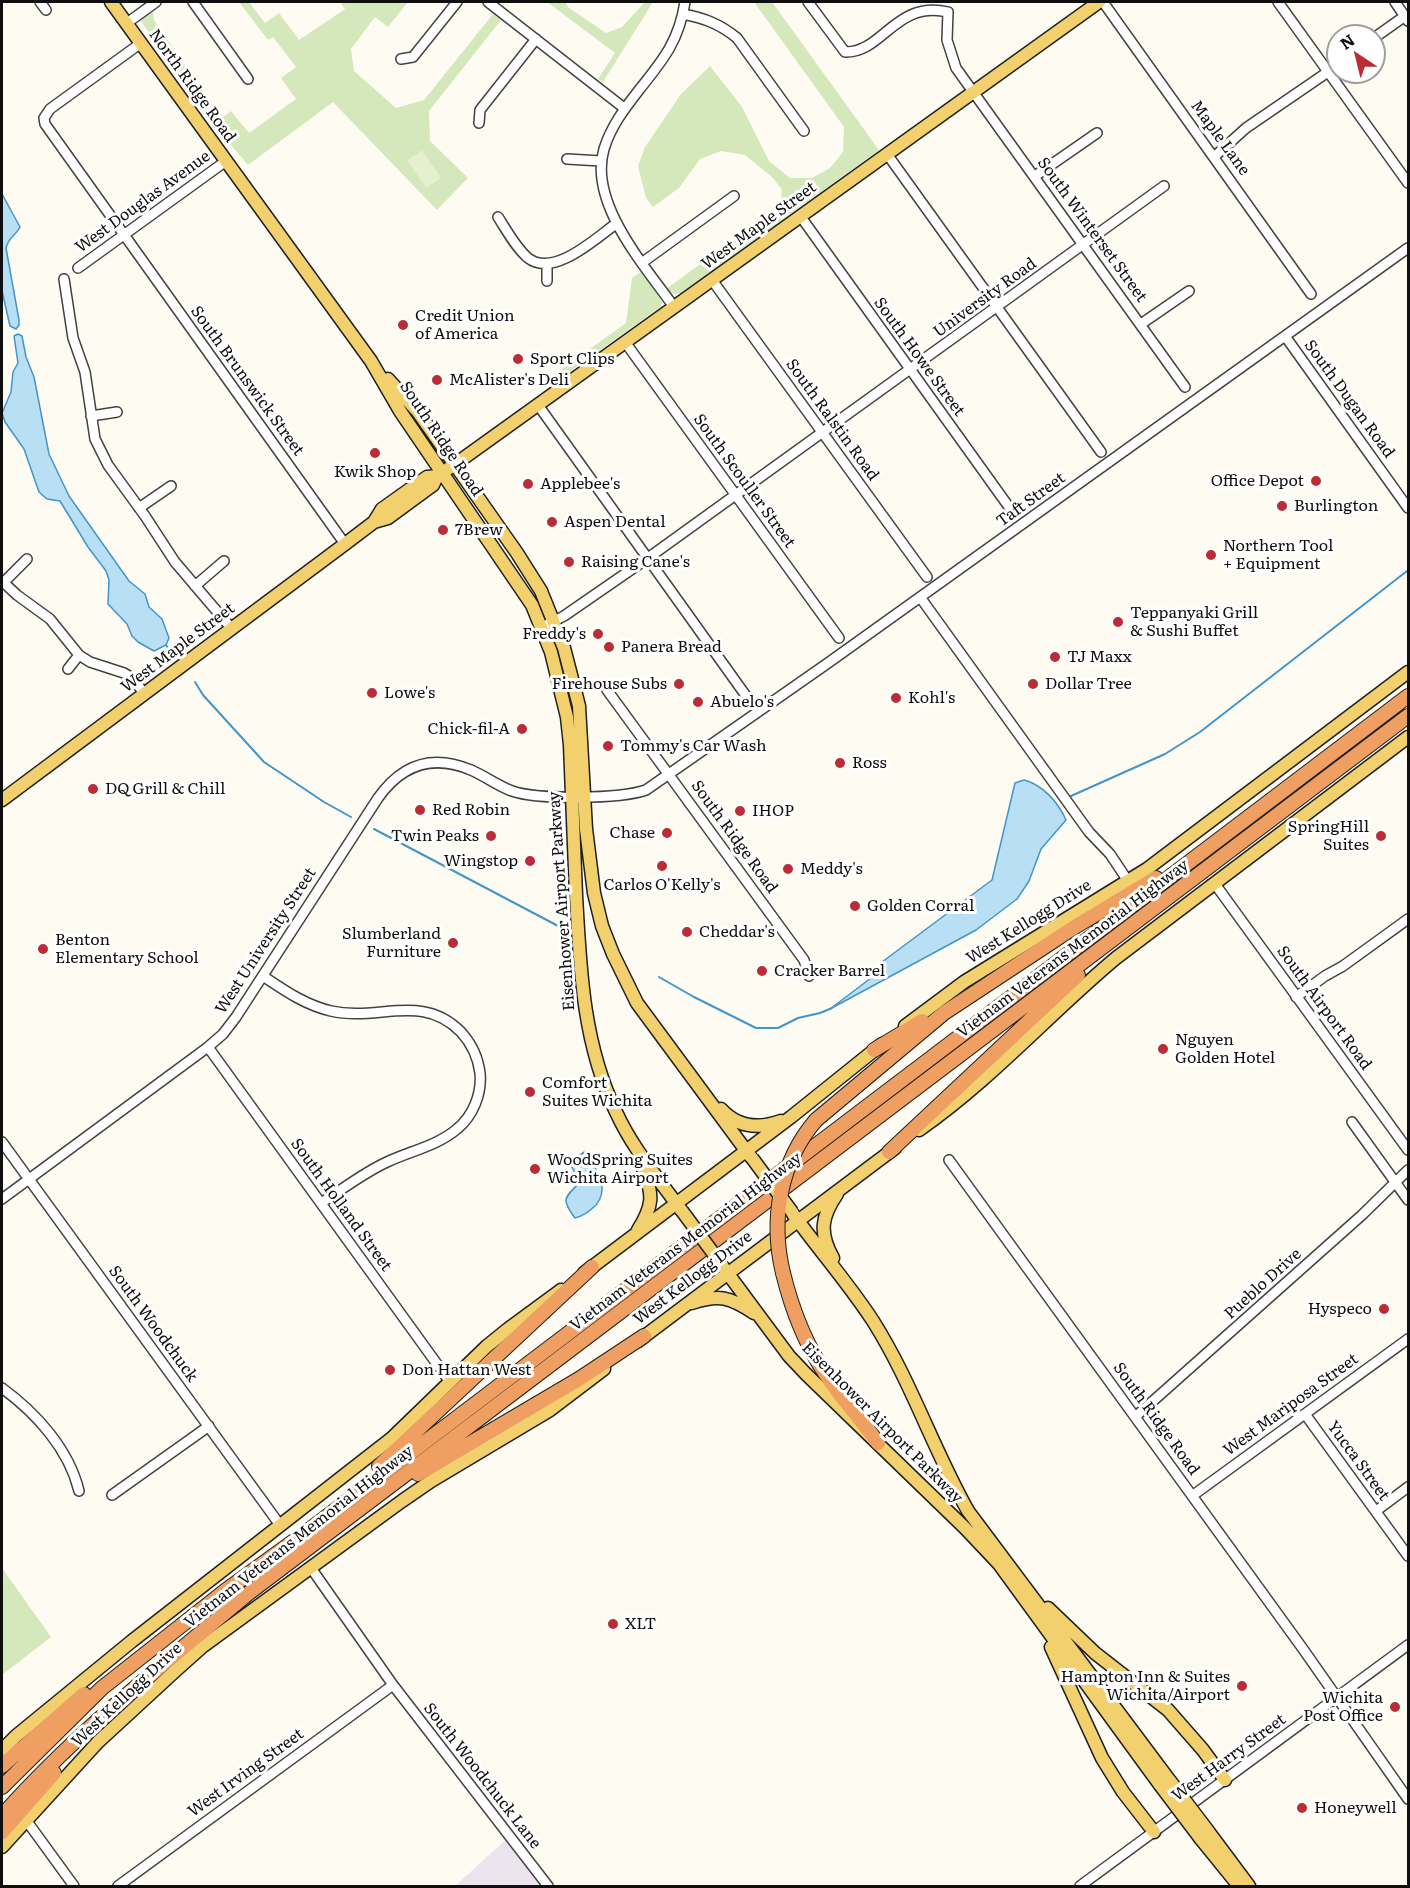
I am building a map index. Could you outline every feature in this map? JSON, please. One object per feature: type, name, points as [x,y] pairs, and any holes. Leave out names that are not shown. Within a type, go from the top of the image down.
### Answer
[{"type":"highway","name":"Vietnam Veterans Memorial Highway","points":[[2,1787],[102,1688],[225,1591],[301,1536],[1408,696]]},
{"type":"highway","name":"Vietnam Veterans Memorial Highway","points":[[2,1816],[67,1747],[110,1708],[250,1592],[1408,716]]},
{"type":"highway","points":[[874,1050],[984,986],[1229,833]]},
{"type":"highway","points":[[889,1152],[1120,934]]},
{"type":"highway","points":[[878,1443],[826,1376],[805,1340],[790,1302],[780,1258],[778,1220],[781,1189],[796,1151],[816,1120],[944,1013],[984,986]]},
{"type":"highway","points":[[301,1536],[592,1267]]},
{"type":"highway","points":[[365,1505],[579,1379],[644,1336]]},
{"type":"highway","points":[[2,1766],[88,1691],[155,1646]]},
{"type":"highway","points":[[2,1832],[73,1751],[156,1670]]},
{"type":"main road","name":"North Ridge Road","points":[[111,2],[255,201]]},
{"type":"main road","name":"West Maple Street","points":[[2,800],[374,522],[388,518],[433,485],[439,474],[1099,2]]},
{"type":"main road","name":"South Ridge Road","points":[[255,201],[371,361],[439,474],[548,624]]},
{"type":"main road","name":"South Ridge Road","points":[[371,361],[418,412],[523,561],[541,591],[548,624]]},
{"type":"main road","name":"Eisenhower Airport Parkway","points":[[548,624],[564,648],[579,706],[586,829],[594,892],[602,926],[637,1003],[851,1291],[883,1339],[950,1480],[968,1511],[1024,1584],[1165,1783]]},
{"type":"main road","name":"Eisenhower Airport Parkway","points":[[548,624],[551,652],[567,717],[579,959],[590,1037],[615,1111],[633,1145],[766,1325],[806,1374],[965,1528],[999,1564],[1037,1619],[1204,1834],[1250,1887]]},
{"type":"main road","name":"West Kellogg Drive","points":[[2,1750],[106,1661],[392,1438],[508,1329],[634,1236],[680,1208],[749,1155],[791,1117],[874,1050],[964,982],[1128,881],[1198,831],[1408,672]]},
{"type":"main road","name":"West Kellogg Drive","points":[[2,1847],[98,1742],[202,1647],[431,1481],[550,1410],[685,1305],[725,1269],[794,1216],[842,1186],[967,1094],[1116,958],[1408,737]]},
{"type":"main road","points":[[694,1081],[724,1112],[744,1125],[768,1126],[791,1117]]},
{"type":"main road","points":[[633,1145],[651,1192],[651,1202],[646,1218],[634,1236]]},
{"type":"main road","points":[[842,1186],[827,1209],[824,1234],[831,1255],[851,1291]]},
{"type":"main road","points":[[685,1305],[706,1298],[727,1298],[756,1314],[766,1325]]},
{"type":"main road","points":[[1024,1584],[1095,1653],[1168,1710],[1203,1750],[1225,1780]]},
{"type":"main road","points":[[1037,1619],[1102,1758],[1123,1792],[1154,1832]]},
{"type":"main road","name":"Eisenhower Airport Parkway","points":[[1204,1834],[1239,1887]]},
{"type":"street","points":[[127,23],[156,2]]},
{"type":"street","points":[[192,2],[248,79]]},
{"type":"street","points":[[401,59],[413,57],[456,2]]},
{"type":"street","points":[[488,2],[624,108]]},
{"type":"street","points":[[674,307],[617,223],[602,185],[602,161],[608,138],[624,108],[674,44],[685,2]]},
{"type":"street","name":"South Winterset Street","points":[[808,2],[845,52],[856,52],[907,14],[922,8],[937,8],[948,12],[946,40],[956,68],[1142,324],[1185,387]]},
{"type":"street","name":"Maple Lane","points":[[1103,2],[1215,156],[1311,294]]},
{"type":"street","points":[[1278,2],[1326,69]]},
{"type":"street","points":[[1386,31],[1407,19],[1395,2]]},
{"type":"street","points":[[683,14],[705,18],[723,26],[737,38],[804,131]]},
{"type":"street","points":[[479,123],[480,110],[536,39]]},
{"type":"street","name":"South Brunswick Street","points":[[141,43],[58,102],[46,113],[45,124],[345,544]]},
{"type":"street","points":[[1215,156],[1246,128],[1326,73]]},
{"type":"street","points":[[1337,84],[1408,183]]},
{"type":"street","points":[[1035,176],[1097,134]]},
{"type":"street","points":[[887,154],[1101,452]]},
{"type":"street","points":[[567,159],[602,161]]},
{"type":"street","name":"West Douglas Avenue","points":[[78,268],[226,161]]},
{"type":"street","name":"University Road","points":[[822,433],[1164,186]]},
{"type":"street","points":[[643,262],[734,196]]},
{"type":"street","points":[[498,217],[529,258],[546,264],[555,264],[567,258],[617,223]]},
{"type":"street","name":"South Howe Street","points":[[801,217],[1014,514]]},
{"type":"street","name":"Taft Street","points":[[453,764],[472,770],[513,791],[547,797],[640,792],[669,775],[1408,248]]},
{"type":"street","points":[[546,264],[547,280]]},
{"type":"street","points":[[64,279],[73,338],[85,372],[95,439],[108,465],[175,562],[232,629]]},
{"type":"street","name":"South Ralstin Road","points":[[712,280],[927,577]]},
{"type":"street","points":[[1142,324],[1189,291]]},
{"type":"street","name":"South Dugan Road","points":[[1285,336],[1408,508]]},
{"type":"street","name":"South Scouller Street","points":[[626,342],[839,638]]},
{"type":"street","points":[[538,405],[749,700]]},
{"type":"street","points":[[91,416],[117,412]]},
{"type":"street","points":[[548,624],[564,616],[648,558],[822,433]]},
{"type":"street","points":[[139,508],[171,486]]},
{"type":"street","points":[[27,559],[2,582],[50,619],[79,655],[90,662],[124,673],[134,680],[144,694]]},
{"type":"street","points":[[195,586],[224,561]]},
{"type":"street","points":[[920,597],[1089,832],[1110,854],[1128,881]]},
{"type":"street","points":[[68,669],[79,655]]},
{"type":"street","name":"South Ridge Road","points":[[607,690],[804,960],[809,976]]},
{"type":"street","name":"West University Street","points":[[2,1199],[208,1047],[222,1034],[236,1017],[386,787],[415,766],[430,762],[453,764]]},
{"type":"street","name":"South Airport Road","points":[[1215,884],[1408,1150]]},
{"type":"street","points":[[1296,997],[1408,919]]},
{"type":"street","points":[[263,976],[294,997],[330,1011],[363,1014],[414,1009],[430,1012],[455,1026],[471,1045],[479,1067],[480,1091],[464,1123],[448,1136],[365,1173],[321,1203]]},
{"type":"street","name":"South Holland Street","points":[[208,1047],[450,1382]]},
{"type":"street","points":[[1352,1122],[1408,1200]]},
{"type":"street","name":"South Woodchuck","points":[[2,1142],[280,1525]]},
{"type":"street","name":"South Ridge Road","points":[[949,1160],[1337,1697],[1408,1799]]},
{"type":"street","name":"Pueblo Drive","points":[[1135,1418],[1408,1170]]},
{"type":"street","name":"West Mariposa Street","points":[[1192,1496],[1408,1339]]},
{"type":"street","points":[[2,1388],[21,1402],[37,1419],[68,1461],[79,1491]]},
{"type":"street","name":"Yucca Street","points":[[1305,1414],[1408,1556]]},
{"type":"street","points":[[112,1495],[209,1426]]},
{"type":"street","points":[[1376,1510],[1408,1487]]},
{"type":"street","points":[[311,1568],[393,1684]]},
{"type":"street","name":"West Harry Street","points":[[1080,1887],[1408,1645]]},
{"type":"street","name":"West Irving Street","points":[[118,1887],[393,1684]]},
{"type":"street","name":"South Woodchuck Lane","points":[[393,1684],[548,1887]]},
{"type":"street","points":[[26,1820],[74,1887]]},
{"type":"shaded area","points":[[511,1835],[548,1886],[455,1886]]},
{"type":"green space","points":[[239,2],[249,2],[265,23],[279,13],[299,40],[345,9],[340,2],[408,2],[388,27],[375,17],[351,49],[354,71],[396,108],[424,100],[493,14],[501,20],[429,111],[430,141],[468,178],[437,210],[333,102],[248,165],[225,138],[140,20],[153,11],[154,20],[221,118],[231,111],[249,133],[296,99],[281,78],[296,67],[273,37],[268,40]]},
{"type":"green space","points":[[547,2],[565,2],[568,7],[606,33],[622,27],[645,2],[653,2],[603,82],[598,79],[615,53]]},
{"type":"green space","points":[[754,2],[772,2],[879,150],[681,293],[674,294],[666,289],[780,206],[782,190],[772,177],[745,155],[721,151],[700,159],[679,188],[653,207],[646,198],[638,166],[645,147],[681,94],[710,66],[742,107],[769,161],[790,178],[812,178],[830,168],[843,152],[844,127]]},
{"type":"green space","points":[[422,150],[441,178],[426,188],[407,160]]},
{"type":"green space","points":[[642,271],[662,303],[659,308],[558,378],[555,374],[626,323],[632,278]]},
{"type":"green space","points":[[2,1568],[51,1637],[2,1675]]},
{"type":"water","points":[[2,194],[20,227],[6,248],[19,320],[16,329],[10,326],[2,291]]},
{"type":"water","points":[[18,334],[22,336],[26,357],[34,377],[49,454],[69,496],[129,581],[145,594],[149,607],[162,619],[169,638],[166,645],[154,651],[132,636],[127,624],[108,604],[109,580],[106,571],[88,547],[60,501],[47,499],[39,492],[24,449],[5,422],[2,413],[11,392],[13,372],[18,363],[14,336]]},
{"type":"water","points":[[1024,780],[1031,782],[1049,795],[1066,820],[1041,849],[1029,881],[1017,899],[976,930],[830,1009],[871,978],[882,962],[992,880],[1015,783]]},
{"type":"water","points":[[586,1151],[600,1178],[602,1191],[596,1205],[575,1218],[567,1206],[566,1198],[580,1182],[569,1162]]},
{"type":"waterway","points":[[1071,796],[1165,754],[1200,732],[1407,571]]},
{"type":"waterway","points":[[166,645],[173,655]]},
{"type":"waterway","points":[[195,682],[203,695],[264,762],[351,817]]},
{"type":"waterway","points":[[374,829],[560,927]]},
{"type":"waterway","points":[[659,977],[756,1028],[778,1028],[798,1018],[832,1008]]},
{"type":"place","name":"Credit Union of America","points":[[403,325]]},
{"type":"place","name":"Sport Clips","points":[[518,359]]},
{"type":"place","name":"McAlister's Deli","points":[[437,380]]},
{"type":"place","name":"Kwik Shop","points":[[375,453]]},
{"type":"place","name":"Office Depot","points":[[1316,481]]},
{"type":"place","name":"Applebee's","points":[[528,484]]},
{"type":"place","name":"Burlington","points":[[1282,506]]},
{"type":"place","name":"Aspen Dental","points":[[552,522]]},
{"type":"place","name":"7Brew","points":[[443,530]]},
{"type":"place","name":"Northern Tool + Equipment","points":[[1211,555]]},
{"type":"place","name":"Raising Cane's","points":[[569,562]]},
{"type":"place","name":"Teppanyaki Grill & Sushi Buffet","points":[[1118,622]]},
{"type":"place","name":"Freddy's","points":[[598,634]]},
{"type":"place","name":"Panera Bread","points":[[609,647]]},
{"type":"place","name":"TJ Maxx","points":[[1055,657]]},
{"type":"place","name":"Firehouse Subs","points":[[679,684]]},
{"type":"place","name":"Dollar Tree","points":[[1033,684]]},
{"type":"place","name":"Lowe's","points":[[372,693]]},
{"type":"place","name":"Kohl's","points":[[896,698]]},
{"type":"place","name":"Abuelo's","points":[[698,702]]},
{"type":"place","name":"Chick-fil-A","points":[[522,729]]},
{"type":"place","name":"Tommy's Car Wash","points":[[608,746]]},
{"type":"place","name":"Ross","points":[[840,763]]},
{"type":"place","name":"DQ Grill & Chill","points":[[93,789]]},
{"type":"place","name":"Red Robin","points":[[420,810]]},
{"type":"place","name":"IHOP","points":[[740,811]]},
{"type":"place","name":"Chase","points":[[667,833]]},
{"type":"place","name":"Twin Peaks","points":[[491,836]]},
{"type":"place","name":"SpringHill Suites","points":[[1381,836]]},
{"type":"place","name":"Wingstop","points":[[530,861]]},
{"type":"place","name":"Carlos O'Kelly's","points":[[662,866]]},
{"type":"place","name":"Meddy's","points":[[788,869]]},
{"type":"place","name":"Golden Corral","points":[[855,906]]},
{"type":"place","name":"Cheddar's","points":[[687,932]]},
{"type":"place","name":"Slumberland Furniture","points":[[453,943]]},
{"type":"place","name":"Benton Elementary School","points":[[43,949]]},
{"type":"place","name":"Cracker Barrel","points":[[762,971]]},
{"type":"place","name":"Nguyen Golden Hotel","points":[[1163,1049]]},
{"type":"place","name":"Comfort Suites Wichita","points":[[530,1092]]},
{"type":"place","name":"WoodSpring Suites Wichita Airport","points":[[535,1169]]},
{"type":"place","name":"Hyspeco","points":[[1384,1309]]},
{"type":"place","name":"Don Hattan West","points":[[390,1370]]},
{"type":"place","name":"XLT","points":[[613,1624]]},
{"type":"place","name":"Hampton Inn & Suites Wichita/Airport","points":[[1242,1686]]},
{"type":"place","name":"Wichita Post Office","points":[[1395,1707]]},
{"type":"place","name":"Honeywell","points":[[1302,1808]]}]
